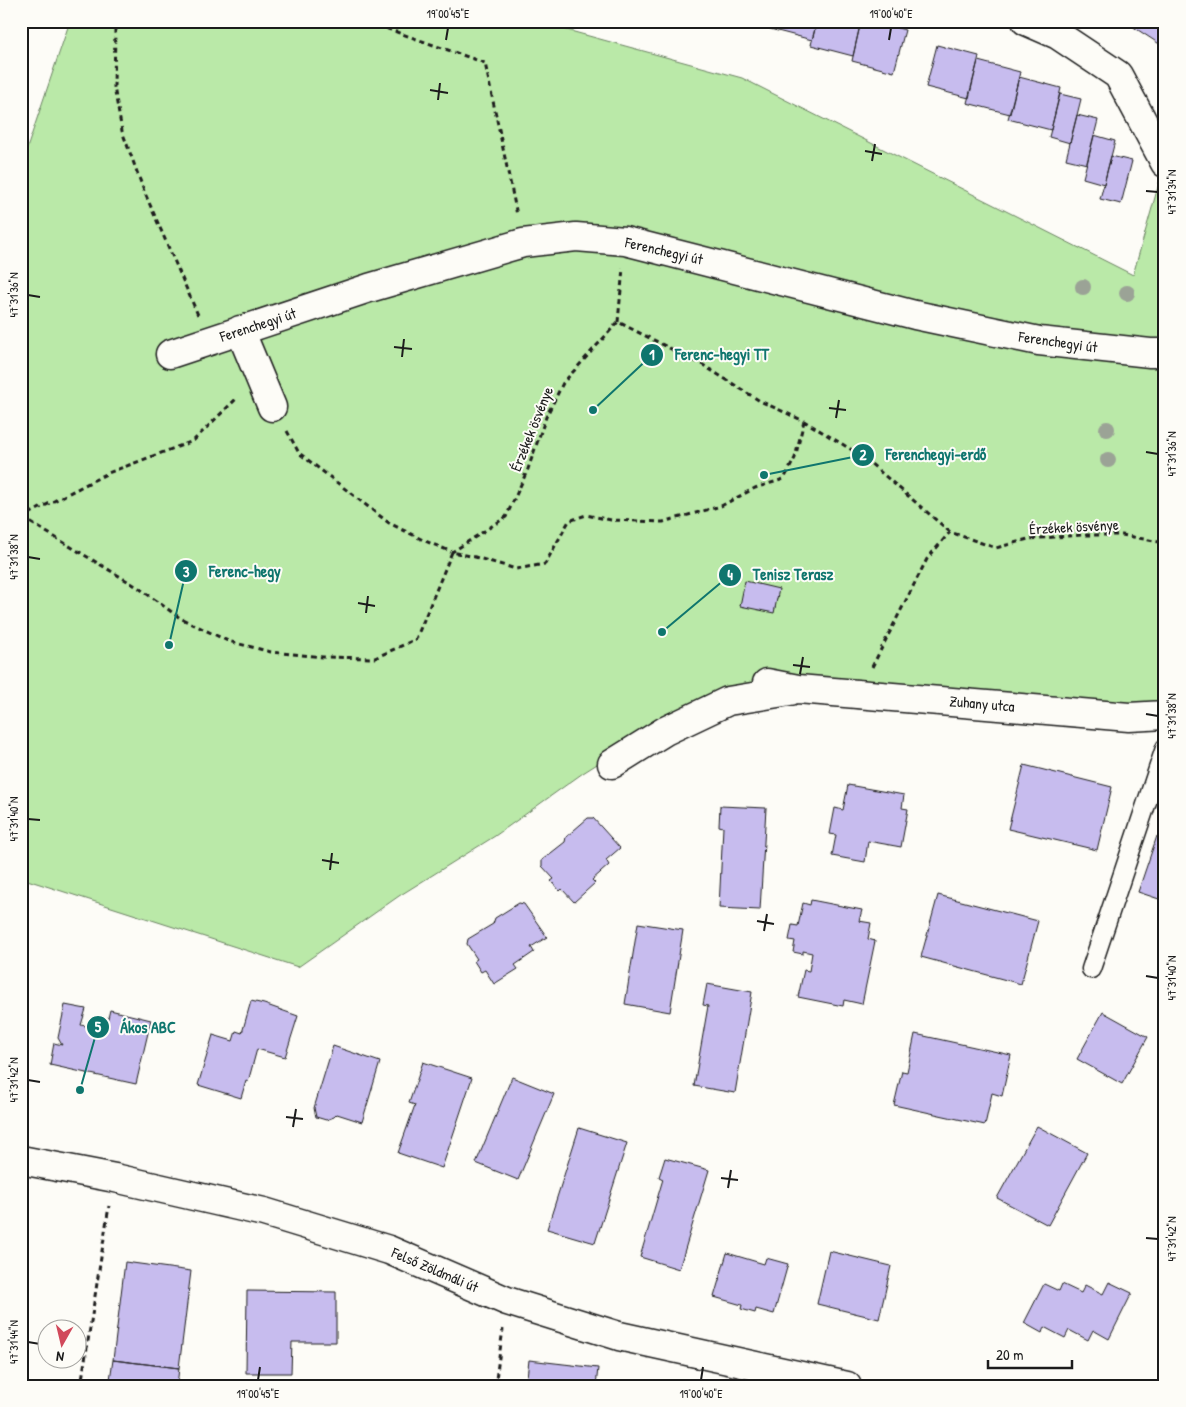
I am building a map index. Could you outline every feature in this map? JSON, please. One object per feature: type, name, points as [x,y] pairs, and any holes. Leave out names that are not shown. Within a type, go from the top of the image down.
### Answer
[{"type":"street","points":[[1026,21],[1058,35],[1118,75],[1165,162]]},
{"type":"street","name":"Ferenchegyi út","points":[[170,354],[368,288],[523,243],[576,237],[625,241],[915,315],[1039,341],[1165,353]]},
{"type":"street","points":[[240,330],[267,395]]},
{"type":"street","name":"Zuhany utca","points":[[766,683],[798,689],[1129,717],[1165,715]]},
{"type":"street","name":"Zuhany utca","points":[[612,764],[665,731],[728,700],[798,689]]},
{"type":"street","name":"Felső Zöldmáli út","points":[[21,1160],[115,1178],[264,1212],[380,1248],[507,1301],[620,1336],[847,1386]]},
{"type":"lane","points":[[1091,969],[1165,748]]},
{"type":"path","points":[[120,21],[115,30],[114,87],[122,131],[144,191],[209,341]]},
{"type":"path","points":[[370,21],[485,63],[523,243]]},
{"type":"path","points":[[388,29],[390,21]]},
{"type":"path","points":[[618,322],[625,241]]},
{"type":"path","name":"Érzékek ösvénye","points":[[452,552],[506,517],[528,469],[546,417],[563,383],[618,322],[703,365],[760,401],[804,421],[862,456],[950,532],[996,548],[1028,539],[1082,534],[1122,535],[1165,543]]},
{"type":"path","points":[[22,518],[108,473],[193,441],[240,394],[267,395],[300,453],[388,523],[452,552],[516,569],[545,564],[569,521],[586,515],[611,520],[663,522],[721,506],[755,488],[784,478],[795,458],[804,421]]},
{"type":"path","points":[[22,518],[139,588],[180,618],[228,641],[271,652],[323,657],[375,658],[416,639],[452,552]]},
{"type":"path","points":[[858,693],[927,559],[950,532]]},
{"type":"path","points":[[81,1386],[115,1178]]},
{"type":"path","points":[[495,1386],[507,1301]]},
{"type":"green space","points":[[70,21],[534,21],[742,78],[1133,275],[1165,162],[1165,715],[720,697],[696,701],[583,773],[495,836],[399,896],[298,967],[21,878],[21,166]]},
{"type":"building","points":[[771,21],[817,21],[812,40],[770,29]]},
{"type":"building","points":[[817,21],[861,21],[853,56],[811,45]]},
{"type":"building","points":[[861,21],[872,21],[905,30],[894,72],[852,61]]},
{"type":"building","points":[[1126,21],[1140,21],[1135,28]]},
{"type":"building","points":[[1140,21],[1165,21],[1165,41],[1161,45],[1135,28]]},
{"type":"building","points":[[937,45],[979,56],[969,98],[926,87]]},
{"type":"building","points":[[978,61],[1020,72],[1010,114],[967,103]]},
{"type":"building","points":[[1019,77],[1061,88],[1051,130],[1008,119]]},
{"type":"building","points":[[1060,94],[1081,99],[1070,143],[1049,137]]},
{"type":"building","points":[[1077,115],[1098,120],[1087,164],[1066,159]]},
{"type":"building","points":[[1094,135],[1115,141],[1104,184],[1083,178]]},
{"type":"building","points":[[1111,156],[1132,161],[1121,204],[1100,199]]},
{"type":"building","points":[[745,581],[779,589],[774,613],[740,606]]},
{"type":"building","points":[[1024,765],[1112,787],[1097,850],[1008,829]]},
{"type":"building","points":[[848,785],[904,795],[902,808],[908,809],[901,847],[868,841],[865,862],[832,856],[836,835],[830,834],[835,808],[843,810]]},
{"type":"building","points":[[720,806],[766,808],[760,910],[719,908],[723,827],[719,826]]},
{"type":"building","points":[[588,818],[593,818],[620,848],[606,860],[609,865],[592,880],[595,883],[574,902],[562,889],[560,891],[551,881],[554,879],[542,866],[542,860],[565,842],[566,837]]},
{"type":"building","points":[[1157,836],[1165,839],[1165,901],[1138,892]]},
{"type":"building","points":[[938,895],[1038,921],[1021,984],[921,957]]},
{"type":"building","points":[[811,900],[862,910],[859,921],[871,923],[868,939],[875,941],[862,1004],[844,1000],[843,1006],[798,997],[804,970],[809,971],[812,953],[803,951],[803,954],[793,952],[795,941],[789,940],[792,925],[798,926],[803,903],[810,905]]},
{"type":"building","points":[[519,903],[524,904],[547,937],[531,947],[534,952],[515,965],[518,969],[494,984],[485,970],[481,972],[474,961],[477,959],[467,944],[468,939],[493,924],[495,918]]},
{"type":"building","points":[[638,923],[683,930],[670,1012],[625,1004]]},
{"type":"building","points":[[707,984],[752,992],[735,1093],[694,1086],[708,1006],[703,1005]]},
{"type":"building","points":[[251,1001],[298,1016],[285,1057],[257,1049],[248,1082],[246,1081],[241,1098],[198,1085],[213,1035],[233,1041],[236,1031],[242,1033]]},
{"type":"building","points":[[65,1005],[86,1009],[81,1025],[105,1030],[110,1010],[151,1020],[136,1084],[50,1065],[54,1043],[62,1045],[58,1038]]},
{"type":"building","points":[[1103,1012],[1148,1037],[1122,1084],[1077,1059]]},
{"type":"building","points":[[915,1034],[1011,1055],[1002,1096],[992,1093],[985,1125],[894,1105],[902,1071],[907,1072]]},
{"type":"building","points":[[333,1046],[380,1062],[362,1122],[337,1114],[326,1120],[316,1117],[314,1108]]},
{"type":"building","points":[[423,1062],[472,1078],[442,1168],[398,1153],[415,1105],[409,1103]]},
{"type":"building","points":[[512,1077],[554,1094],[518,1180],[476,1163]]},
{"type":"building","points":[[1037,1126],[1087,1153],[1048,1225],[997,1198]]},
{"type":"building","points":[[579,1128],[627,1143],[595,1243],[547,1229]]},
{"type":"building","points":[[665,1158],[709,1170],[679,1269],[640,1257],[663,1179],[659,1177]]},
{"type":"building","points":[[1165,1216],[1165,1233],[1158,1229]]},
{"type":"building","points":[[829,1251],[891,1266],[879,1319],[817,1304]]},
{"type":"building","points":[[727,1253],[764,1264],[766,1258],[788,1264],[774,1314],[756,1309],[755,1313],[741,1309],[742,1305],[714,1297]]},
{"type":"building","points":[[125,1262],[191,1271],[179,1368],[113,1360]]},
{"type":"building","points":[[1109,1282],[1132,1293],[1109,1339],[1093,1330],[1088,1340],[1069,1330],[1065,1338],[1044,1327],[1042,1333],[1024,1323],[1044,1284],[1059,1291],[1062,1284],[1081,1293],[1085,1285],[1103,1294]]},
{"type":"building","points":[[247,1291],[336,1292],[336,1342],[292,1342],[291,1373],[246,1373]]},
{"type":"building","points":[[113,1360],[179,1368],[177,1386],[109,1386]]},
{"type":"building","points":[[529,1360],[598,1368],[596,1386],[526,1386]]},
{"type":"place","name":"Ferenc-hegyi TT","points":[[593,410]]},
{"type":"place","name":"Ferenchegyi-erdő","points":[[764,475]]},
{"type":"place","name":"Tenisz Terasz","points":[[662,632]]},
{"type":"place","name":"Ferenc-hegy","points":[[169,645]]},
{"type":"place","name":"Ákos ABC","points":[[80,1090]]}]
